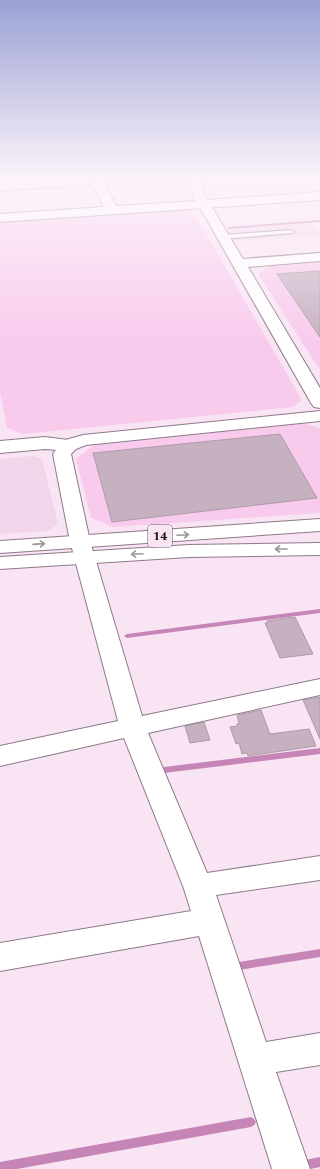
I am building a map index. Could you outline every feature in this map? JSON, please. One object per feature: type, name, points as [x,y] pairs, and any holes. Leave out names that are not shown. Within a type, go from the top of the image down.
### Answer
[{"type":"street","points":[[220,234],[320,403]]},
{"type":"street","points":[[238,264],[320,257]]},
{"type":"street","points":[[0,447],[45,443],[69,445],[83,440],[320,416]]},
{"type":"street","points":[[69,445],[62,454],[82,549],[133,728],[198,886],[291,1169]]},
{"type":"street","name":"14","points":[[0,563],[82,549],[320,525]]},
{"type":"street","name":"14","points":[[0,547],[189,551],[320,549]]},
{"type":"street","points":[[0,756],[320,687]]},
{"type":"street","points":[[198,886],[320,868]]},
{"type":"street","points":[[0,957],[210,921]]},
{"type":"street","points":[[255,1060],[320,1049]]},
{"type":"lane","points":[[222,237],[270,234]]},
{"type":"shaded area","points":[[0,234],[206,234],[302,400],[293,407],[23,434],[7,428],[0,392]]},
{"type":"shaded area","points":[[230,234],[320,234],[320,235],[234,241]]},
{"type":"shaded area","points":[[320,262],[320,370],[258,274],[270,266]]},
{"type":"shaded area","points":[[303,423],[320,428],[320,513],[113,527],[91,518],[76,459],[94,445]]},
{"type":"shaded area","points":[[33,456],[42,459],[58,524],[48,531],[0,534],[0,459]]},
{"type":"building","points":[[320,271],[320,337],[277,274]]},
{"type":"building","points":[[280,434],[317,498],[112,522],[93,453]]},
{"type":"building","points":[[295,617],[313,654],[280,658],[265,623],[268,623],[267,621]]},
{"type":"building","points":[[320,697],[320,739],[303,700]]},
{"type":"building","points":[[261,710],[270,734],[309,729],[316,746],[248,756],[247,753],[242,754],[239,743],[236,744],[230,727],[237,726],[239,723],[237,715]]},
{"type":"building","points":[[204,722],[210,740],[190,743],[185,726]]},
{"type":"waterway","points":[[252,258],[320,253]]},
{"type":"waterway","points":[[127,636],[320,611]]},
{"type":"waterway","points":[[164,770],[320,751]]},
{"type":"waterway","points":[[239,966],[320,953]]},
{"type":"waterway","points":[[0,1167],[251,1122]]},
{"type":"waterway","points":[[304,1165],[320,1162]]}]
